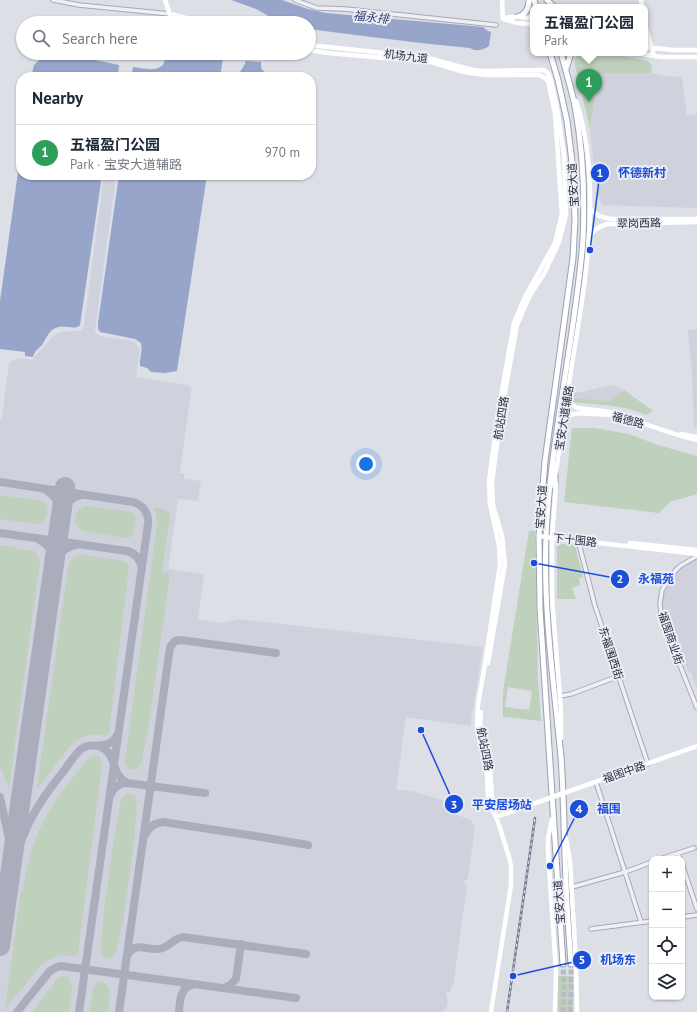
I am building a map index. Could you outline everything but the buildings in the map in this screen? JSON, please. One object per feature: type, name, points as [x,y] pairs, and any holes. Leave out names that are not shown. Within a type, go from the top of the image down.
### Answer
[{"type":"main road","points":[[165,0],[170,14],[178,16]]},
{"type":"main road","points":[[502,0],[503,18]]},
{"type":"main road","points":[[517,17],[523,15],[527,11],[529,0]]},
{"type":"main road","points":[[503,18],[530,18]]},
{"type":"main road","points":[[503,18],[517,23],[530,24]]},
{"type":"main road","points":[[648,36],[654,56]]},
{"type":"main road","name":"机场九道","points":[[316,46],[423,57],[474,70],[503,73]]},
{"type":"main road","points":[[648,48],[697,50]]},
{"type":"main road","name":"机场九道","points":[[316,51],[431,62],[474,74],[485,75],[503,73]]},
{"type":"main road","points":[[648,55],[697,57]]},
{"type":"main road","name":"宝安大道","points":[[551,56],[567,121],[573,170],[575,219],[573,258],[545,461],[539,536],[540,609],[563,964]]},
{"type":"main road","name":"宝安大道","points":[[562,56],[576,110],[583,190],[583,226],[576,299],[550,483],[546,536],[546,598],[561,757],[571,964]]},
{"type":"main road","points":[[566,70],[570,56]]},
{"type":"main road","name":"航站四路","points":[[491,1012],[511,885],[511,866],[496,817],[491,792],[488,759],[480,723],[481,705],[505,564],[502,536],[493,505],[492,482],[501,415],[517,325],[529,297],[545,272],[559,242],[566,215],[564,155],[558,114],[551,80],[548,73],[544,70],[503,73]]},
{"type":"main road","name":"宝安大道辅路","points":[[561,757],[562,711],[552,598],[555,487],[562,426],[587,269],[590,208],[589,170],[584,130],[580,112],[569,81]]},
{"type":"main road","name":"翠岗西路","points":[[590,208],[594,213],[601,217],[612,219],[697,218]]},
{"type":"main road","name":"翠岗西路","points":[[589,239],[597,228],[607,224],[697,222]]},
{"type":"main road","name":"福德路","points":[[568,395],[572,406],[583,411],[620,416],[662,431],[688,439],[697,440]]},
{"type":"main road","name":"福德路","points":[[562,426],[570,415],[583,411],[612,412],[624,414],[685,435],[697,437]]},
{"type":"main road","points":[[554,454],[555,487]]},
{"type":"main road","name":"下十围路","points":[[539,536],[697,555]]},
{"type":"main road","name":"下十围路","points":[[553,537],[697,550]]},
{"type":"main road","name":"福围中路","points":[[496,817],[697,746]]},
{"type":"main road","points":[[553,814],[548,839],[548,851],[556,972],[555,1012]]},
{"type":"main road","points":[[565,830],[572,887],[576,963],[576,1012]]},
{"type":"street","points":[[53,0],[79,5],[170,14]]},
{"type":"street","points":[[295,0],[323,9],[345,9],[496,25]]},
{"type":"street","name":"东福围西街","points":[[578,540],[595,606],[648,764]]},
{"type":"street","name":"福围商业街","points":[[697,555],[675,571],[662,590],[660,604],[662,620],[697,708]]},
{"type":"street","points":[[560,696],[571,694],[618,676]]},
{"type":"street","points":[[596,782],[641,922]]},
{"type":"street","points":[[669,856],[694,848]]},
{"type":"street","points":[[572,887],[625,872],[649,863]]},
{"type":"street","points":[[685,873],[697,909]]},
{"type":"street","points":[[685,917],[697,916]]},
{"type":"street","points":[[591,929],[649,921]]},
{"type":"shaded area","points":[[651,73],[682,77],[687,116],[697,114],[697,208],[602,205],[597,193],[590,129],[598,74]]},
{"type":"shaded area","points":[[103,180],[115,180],[95,331],[100,336],[133,341],[137,345],[140,350],[136,377],[188,385],[191,388],[180,473],[184,473],[184,479],[201,481],[198,501],[178,499],[168,569],[204,574],[198,619],[222,623],[238,619],[483,647],[470,726],[406,717],[396,789],[413,791],[460,806],[457,815],[471,820],[475,826],[468,879],[464,881],[467,887],[454,981],[450,992],[446,992],[448,1000],[446,1009],[442,1012],[0,1012],[0,420],[2,417],[9,363],[18,358],[32,360],[54,335],[61,332],[81,330],[84,326]]},
{"type":"shaded area","points":[[688,330],[697,330],[697,427],[694,427],[692,375]]},
{"type":"shaded area","points":[[611,385],[625,391],[609,401],[573,398],[574,392],[581,392]]},
{"type":"shaded area","points":[[697,559],[697,689],[691,672],[689,673],[684,661],[680,662],[670,636],[662,601],[669,580],[680,568]]},
{"type":"green space","points":[[576,56],[621,56],[648,61],[652,66],[651,73],[598,74],[590,129],[575,65]]},
{"type":"green space","points":[[624,390],[653,411],[646,415],[614,406],[572,402],[573,398],[609,401]]},
{"type":"green space","points":[[572,428],[595,428],[629,434],[658,445],[697,456],[697,494],[670,502],[659,513],[564,502]]},
{"type":"green space","points":[[0,495],[43,501],[47,507],[46,518],[41,523],[37,524],[0,519]]},
{"type":"green space","points":[[86,506],[132,512],[136,518],[134,533],[131,537],[125,538],[83,531],[77,525],[75,517],[81,508]]},
{"type":"green space","points":[[155,508],[165,510],[170,514],[162,572],[170,574],[148,730],[141,764],[137,769],[131,770],[126,766],[125,761],[157,524]]},
{"type":"green space","points":[[529,531],[535,531],[538,680],[541,721],[503,717],[503,691]],"holes":[[[508,687],[532,691],[529,710],[505,707]]]},
{"type":"green space","points":[[561,544],[575,545],[583,577],[579,578],[580,585],[572,588],[576,599],[557,599],[557,547]]},
{"type":"green space","points":[[0,545],[32,551],[38,555],[40,561],[9,788],[0,766]]},
{"type":"green space","points":[[83,555],[122,561],[127,563],[129,567],[109,732],[107,735],[90,735],[79,739],[66,751],[37,788],[68,567],[73,558]]},
{"type":"green space","points":[[92,756],[99,758],[102,765],[78,953],[73,956],[56,956],[43,963],[5,1009],[21,890],[23,890],[32,848],[40,827],[55,802],[73,777]]},
{"type":"green space","points":[[128,793],[133,794],[136,797],[137,803],[134,842],[123,921],[115,954],[113,957],[108,959],[102,955],[101,952],[103,918],[121,800]]},
{"type":"green space","points":[[62,976],[67,977],[70,980],[72,986],[69,1012],[32,1012],[57,979]]},
{"type":"green space","points":[[558,976],[573,976],[573,1012],[557,1012]]},
{"type":"green space","points":[[100,981],[104,982],[109,989],[108,1012],[89,1012],[94,986]]},
{"type":"water","points":[[231,0],[282,0],[308,9],[326,13],[483,27],[491,32],[489,46],[478,50],[316,30],[316,16],[268,16],[256,9]]},
{"type":"water","points":[[39,60],[95,60],[119,65],[118,72],[32,72],[34,65]]},
{"type":"water","points":[[164,60],[223,60],[222,72],[132,72],[133,67],[154,69],[162,66]]},
{"type":"water","points":[[246,61],[261,62],[261,68],[264,72],[240,72]]},
{"type":"water","points":[[17,180],[101,180],[80,325],[77,327],[55,328],[48,334],[42,345],[35,351],[33,357],[25,356],[25,352],[0,349],[0,301]]},
{"type":"water","points":[[118,180],[206,180],[177,371],[165,373],[151,372],[147,368],[140,366],[142,349],[141,343],[135,339],[100,332],[98,329]]},
{"type":"taxiway","points":[[0,482],[133,502],[140,505],[145,510],[148,520],[79,1012]]},
{"type":"taxiway","points":[[46,490],[53,495],[57,501],[61,517]]},
{"type":"taxiway","points":[[61,515],[68,502],[74,497],[82,495]]},
{"type":"taxiway","points":[[0,533],[127,551],[137,557],[142,568]]},
{"type":"taxiway","points":[[38,539],[42,541],[50,550],[54,567]]},
{"type":"taxiway","points":[[54,564],[62,551],[68,547],[76,545]]},
{"type":"taxiway","points":[[119,1012],[170,647],[175,641],[181,640],[276,653]]},
{"type":"taxiway","points":[[10,872],[24,835],[44,796],[73,758],[85,747],[105,745],[114,740],[118,734]]},
{"type":"taxiway","points":[[98,746],[105,749],[109,754],[121,779],[127,783]]},
{"type":"taxiway","points":[[111,794],[118,786],[127,783],[205,793]]},
{"type":"taxiway","points":[[0,797],[9,839],[10,865]]},
{"type":"taxiway","points":[[144,836],[152,826],[163,822],[308,845]]},
{"type":"taxiway","points":[[127,956],[130,951],[137,947],[162,949],[176,939],[183,937],[306,954]]},
{"type":"taxiway","points":[[224,988],[236,979],[241,944]]},
{"type":"taxiway","points":[[17,1012],[50,971],[61,966],[296,998]]},
{"type":"taxiway","points":[[179,1012],[182,994],[186,988],[195,984]]},
{"type":"runway","points":[[0,946],[65,487]]},
{"type":"tunnel","points":[[563,964],[563,1012]]},
{"type":"tunnel","points":[[570,1012],[571,964]]},
{"type":"railway","points":[[507,1012],[535,818]]},
{"type":"place","name":"五福盈门公园","points":[[589,102]]},
{"type":"place","name":"怀德新村","points":[[590,250]]},
{"type":"place","name":"永福苑","points":[[534,563]]},
{"type":"place","name":"平安居场站","points":[[421,730]]},
{"type":"place","name":"福围","points":[[550,866]]},
{"type":"place","name":"机场东","points":[[513,976]]},
{"type":"water label","name":"福永排","points":[[371,17]]}]
